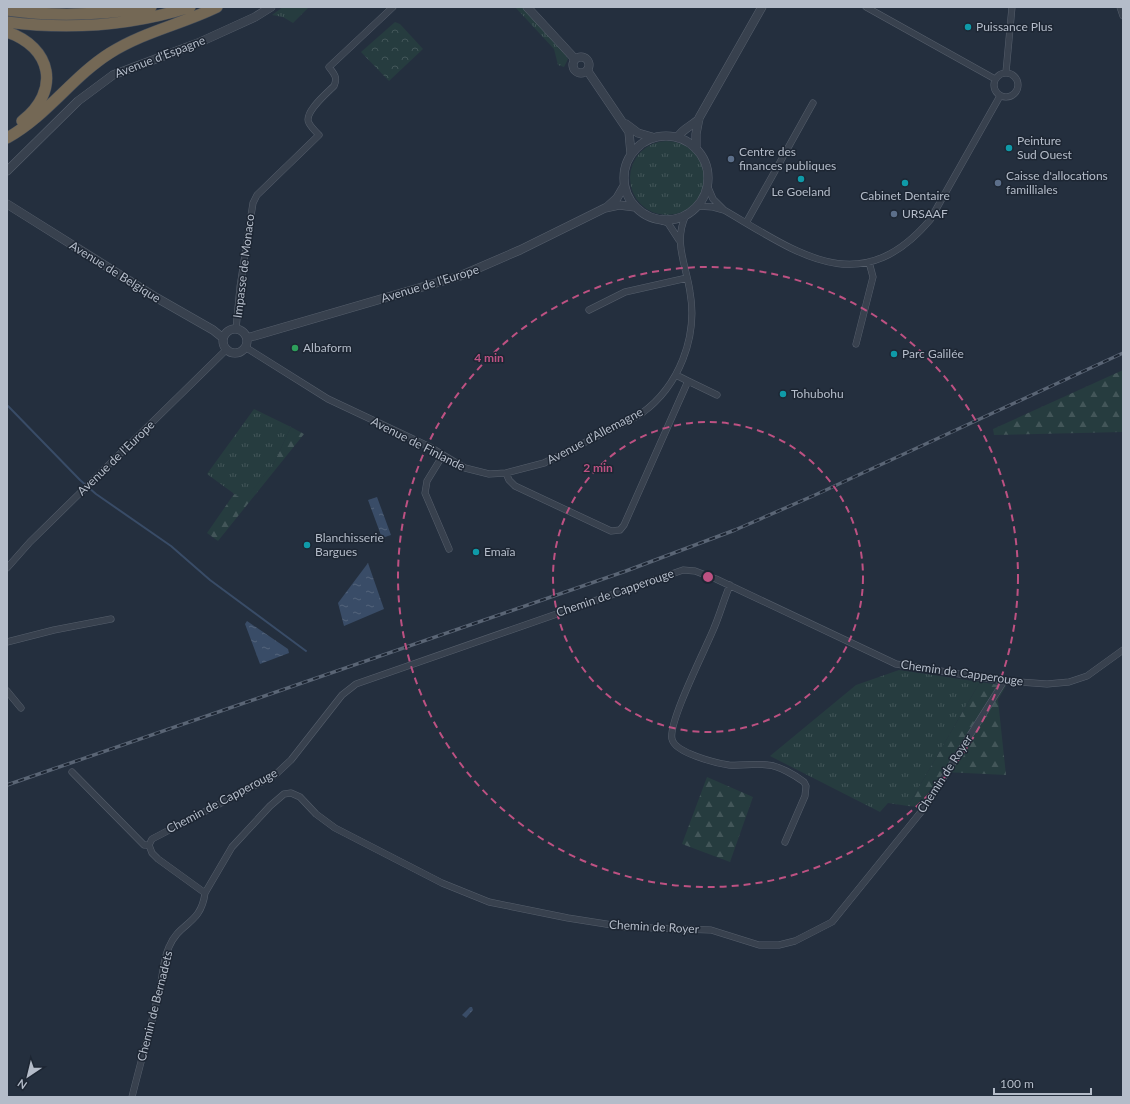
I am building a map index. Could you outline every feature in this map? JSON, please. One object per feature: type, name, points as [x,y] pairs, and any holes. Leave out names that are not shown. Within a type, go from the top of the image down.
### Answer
[{"type":"highway","points":[[7,10],[76,16],[106,14],[151,7]]},
{"type":"highway","points":[[7,22],[69,27],[108,25],[166,14],[190,7]]},
{"type":"highway","points":[[7,138],[43,113],[82,75],[110,53],[144,36],[217,7]]},
{"type":"highway","points":[[7,32],[18,35],[31,44],[40,54],[46,70],[44,93],[35,109],[7,131]]},
{"type":"street","name":"Avenue d'Espagne","points":[[7,171],[78,101],[113,75],[198,43],[255,17],[271,7]]},
{"type":"street","name":"Impasse de Monaco","points":[[236,329],[240,287],[253,203],[258,195],[319,135],[308,123],[307,116],[337,81],[336,76],[329,67],[393,7]]},
{"type":"street","points":[[527,7],[575,58],[573,64],[575,70],[582,73],[586,70],[623,122],[631,139],[630,154],[624,169],[624,186],[626,194],[635,207],[642,213],[659,220],[673,220],[686,215],[702,200],[707,185],[708,172],[704,160],[696,149],[678,138],[670,136],[654,137],[638,133],[623,122]]},
{"type":"street","points":[[678,138],[680,134],[688,129],[699,118],[762,7]]},
{"type":"street","points":[[866,7],[995,79]]},
{"type":"street","points":[[1006,72],[1012,7]]},
{"type":"street","points":[[1120,7],[1123,16]]},
{"type":"street","points":[[1006,72],[1016,78],[1017,89],[1012,95],[1000,96],[994,88],[995,79],[1000,74],[1006,72]]},
{"type":"street","points":[[707,185],[713,199],[724,210],[804,255],[825,262],[850,265],[869,262],[890,255],[902,248],[918,234],[930,220],[1000,96]]},
{"type":"street","points":[[746,223],[813,103]]},
{"type":"street","points":[[696,149],[696,134],[699,118]]},
{"type":"street","points":[[630,154],[637,146],[654,137]]},
{"type":"street","name":"Avenue de l'Europe","points":[[247,338],[460,276],[520,250],[605,208],[617,198],[624,186]]},
{"type":"street","name":"Avenue de Belgique","points":[[7,204],[157,298],[213,330],[223,338]]},
{"type":"street","name":"Avenue de l'Europe","points":[[605,208],[620,205],[635,207]]},
{"type":"street","points":[[697,206],[713,207],[724,210]]},
{"type":"street","name":"Avenue d'Allemagne","points":[[506,473],[544,463],[642,413],[667,389],[676,375],[687,349],[691,331],[692,311],[680,242],[681,229],[686,215]]},
{"type":"street","name":"Avenue d'Allemagne","points":[[659,220],[668,223],[680,242]]},
{"type":"street","points":[[856,344],[873,277],[869,262]]},
{"type":"street","points":[[589,310],[625,292],[687,278]]},
{"type":"street","points":[[236,329],[243,332],[247,338],[245,346],[237,352],[227,349],[223,338],[229,330],[236,329]]},
{"type":"street","name":"Avenue de Finlande","points":[[245,346],[328,399],[443,455],[465,468],[489,474],[506,473]]},
{"type":"street","name":"Avenue de l'Europe","points":[[7,568],[30,542],[82,490],[227,349]]},
{"type":"street","points":[[676,375],[716,395]]},
{"type":"street","points":[[506,473],[509,480],[515,486],[611,531],[620,530],[624,525],[688,381]]},
{"type":"street","points":[[443,455],[427,481],[425,493],[449,549]]},
{"type":"street","name":"Chemin de Capperouge","points":[[150,845],[152,839],[275,775],[291,760],[342,695],[356,684],[679,571],[695,571],[730,585],[896,664],[1004,681],[1047,684],[1069,682],[1087,676],[1123,650]]},
{"type":"street","points":[[730,585],[714,628],[679,710],[672,730],[672,739],[676,746],[685,751],[717,763],[741,766],[770,765],[804,782],[806,786],[805,796],[785,842]]},
{"type":"street","points":[[7,642],[54,630],[111,619]]},
{"type":"street","name":"Chemin de Royer","points":[[205,893],[232,847],[270,806],[284,794],[291,793],[300,797],[316,814],[335,828],[442,883],[489,902],[568,918],[625,927],[712,930],[759,945],[779,945],[789,942],[832,922],[925,807],[1004,681]]},
{"type":"street","points":[[7,691],[21,708]]},
{"type":"street","points":[[72,772],[144,845],[150,845],[152,853],[158,859],[205,893]]},
{"type":"street","name":"Chemin de Bernadets","points":[[132,1097],[160,987],[166,954],[172,940],[199,914],[203,905],[205,893]]},
{"type":"green space","points":[[283,7],[309,7],[293,23],[283,17],[272,15]]},
{"type":"green space","points":[[515,7],[522,7],[562,49],[568,59],[564,67],[558,65],[554,49]]},
{"type":"green space","points":[[395,22],[400,24],[423,49],[389,81],[361,52]]},
{"type":"green space","points":[[660,141],[674,141],[688,147],[698,157],[704,171],[702,192],[698,199],[688,209],[674,215],[660,215],[646,209],[636,199],[630,185],[630,171],[636,157],[646,147]]},
{"type":"green space","points":[[1123,370],[1123,432],[994,435],[993,429]]},
{"type":"green space","points":[[254,409],[291,427],[273,465],[244,501],[207,474]]},
{"type":"green space","points":[[291,427],[304,434],[218,541],[207,533],[234,494],[244,500],[273,465]]},
{"type":"green space","points":[[899,670],[980,682],[908,806],[888,803],[880,812],[770,756],[856,685]]},
{"type":"green space","points":[[980,682],[1006,686],[998,700],[1006,775],[944,772],[920,807],[908,806]]},
{"type":"green space","points":[[707,777],[753,797],[730,862],[682,844]]},
{"type":"water","points":[[377,497],[391,535],[382,538],[368,500]]},
{"type":"water","points":[[368,563],[384,609],[344,626],[338,603]]},
{"type":"water","points":[[247,621],[288,649],[289,653],[260,664],[245,624]]},
{"type":"water","points":[[470,1007],[472,1007],[473,1010],[466,1018],[462,1015]]},
{"type":"waterway","points":[[8,406],[80,480],[96,494],[171,546],[210,580],[306,651]]},
{"type":"railway","points":[[7,785],[626,571],[735,530],[815,495],[1123,353]]},
{"type":"place","name":"Puissance Plus","points":[[968,27]]},
{"type":"place","name":"Peinture Sud Ouest","points":[[1009,148]]},
{"type":"place","name":"Centre des finances publiques","points":[[731,159]]},
{"type":"place","name":"Le Goeland","points":[[801,179]]},
{"type":"place","name":"Cabinet Dentaire","points":[[905,183]]},
{"type":"place","name":"Caisse d'allocations familliales","points":[[998,183]]},
{"type":"place","name":"URSAAF","points":[[894,214]]},
{"type":"place","name":"Albaform","points":[[295,348]]},
{"type":"place","name":"Parc Galilée","points":[[894,354]]},
{"type":"place","name":"Tohubohu","points":[[783,394]]},
{"type":"place","name":"Blanchisserie Bargues","points":[[307,545]]},
{"type":"place","name":"Emaïa","points":[[476,552]]}]
